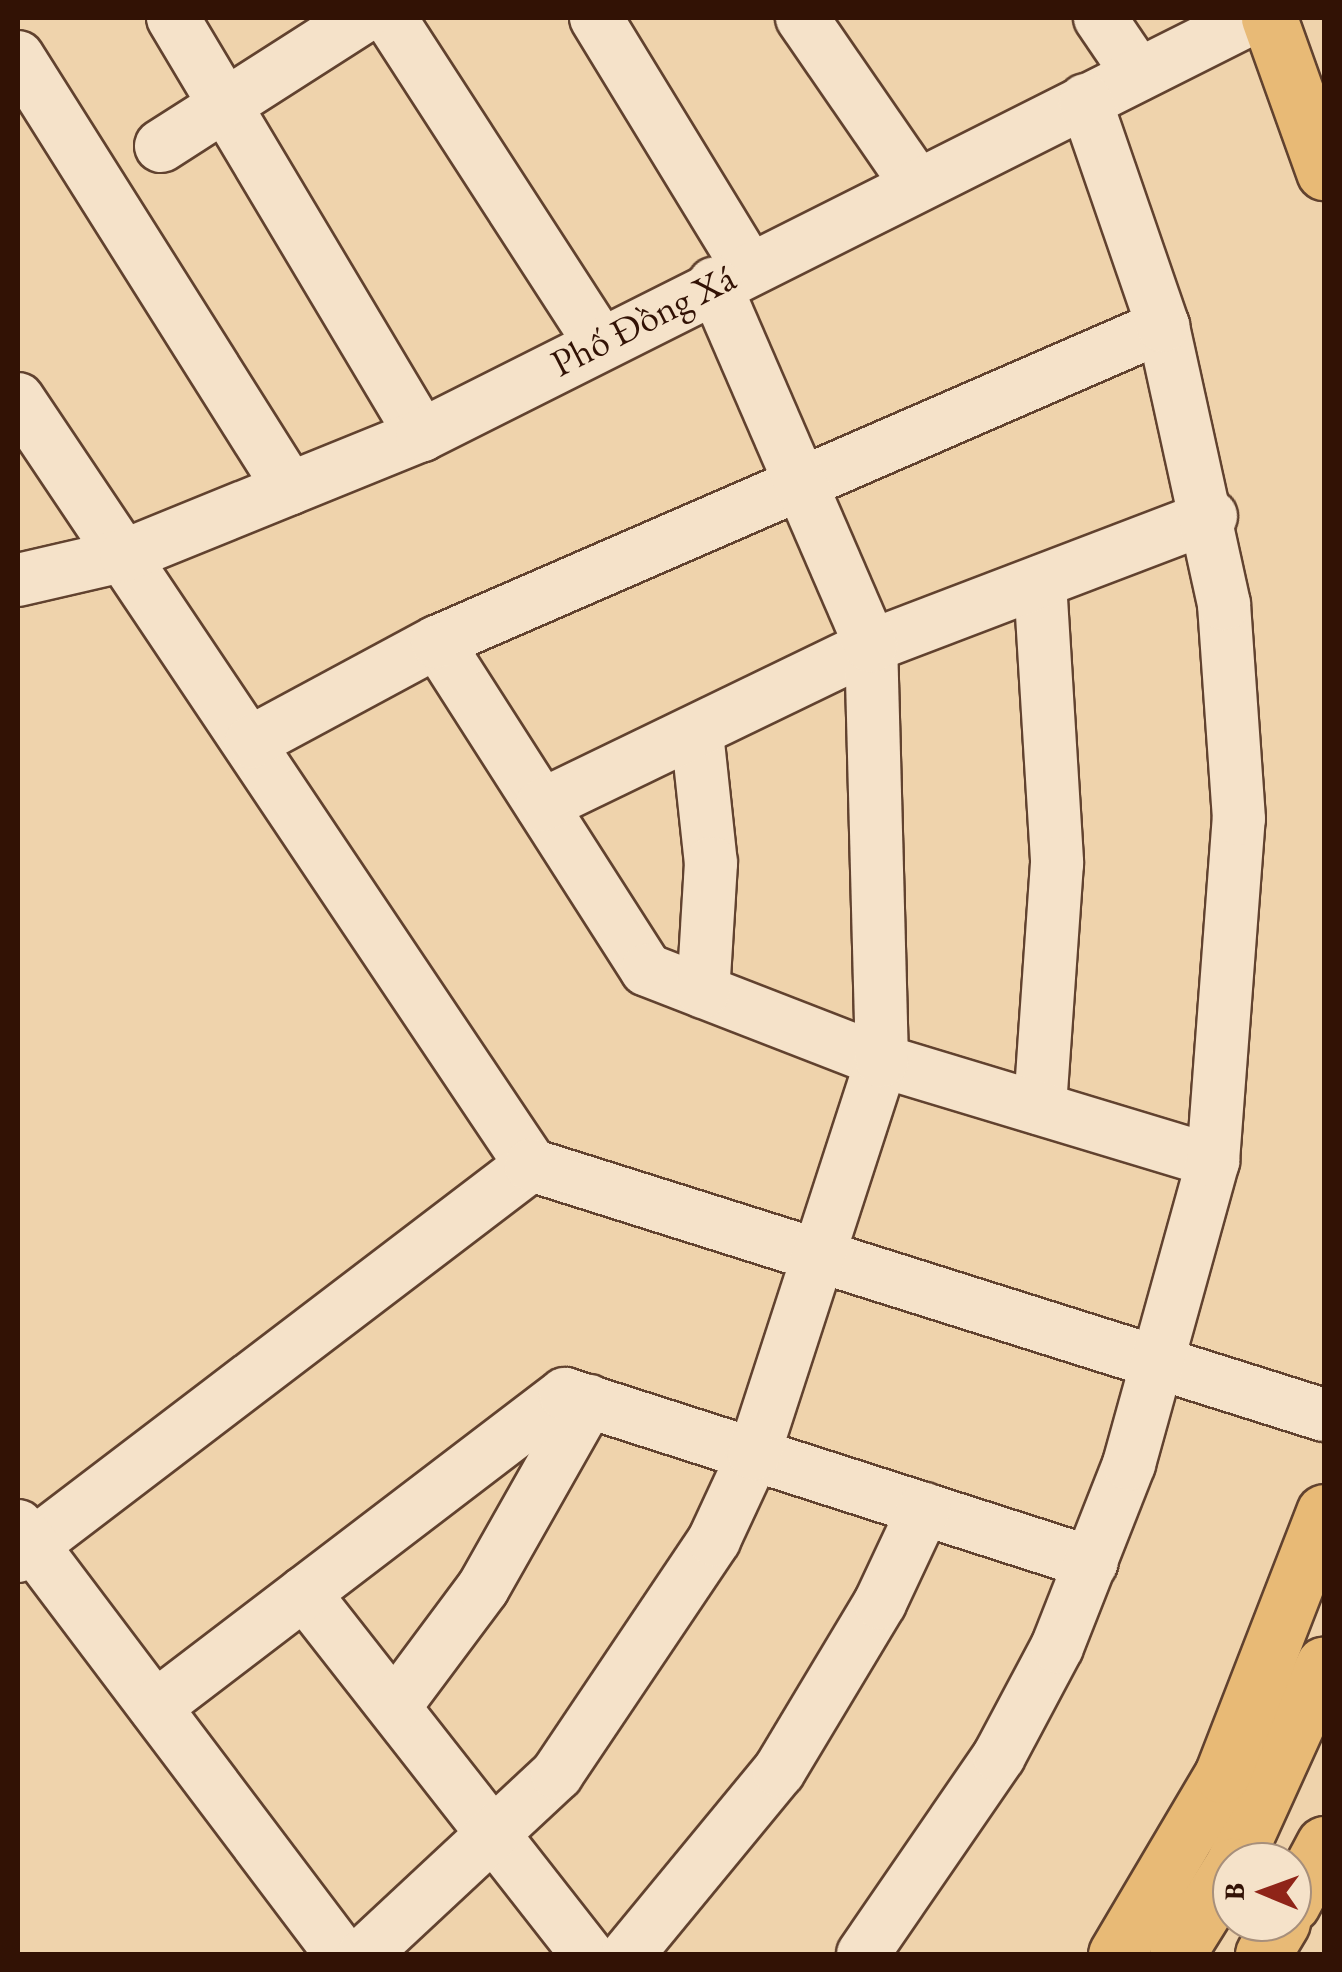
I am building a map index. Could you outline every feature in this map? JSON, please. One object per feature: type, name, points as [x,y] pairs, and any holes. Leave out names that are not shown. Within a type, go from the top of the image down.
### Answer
[{"type":"main road","points":[[1269,18],[1324,172]]},
{"type":"main road","points":[[1116,1954],[1222,1775],[1324,1512]]},
{"type":"main road","points":[[1243,1842],[1324,1664]]},
{"type":"main road","points":[[1312,1866],[1324,1844]]},
{"type":"main road","points":[[1177,1954],[1212,1898]]},
{"type":"street","points":[[173,18],[422,435]]},
{"type":"street","points":[[161,146],[361,18]]},
{"type":"street","points":[[390,18],[600,342]]},
{"type":"street","points":[[364,1954],[500,1838],[639,1662],[754,1454],[814,1254],[882,1060],[871,646],[800,485],[731,276],[596,18]]},
{"type":"street","points":[[802,18],[914,182]]},
{"type":"street","points":[[1100,18],[1138,74]]},
{"type":"street","name":"Phố Đồng Xá","points":[[18,580],[126,555],[422,435],[914,182],[1252,18]]},
{"type":"street","points":[[18,57],[290,490]]},
{"type":"street","points":[[863,1954],[999,1756],[1092,1563],[1160,1362],[1214,1160],[1239,819],[1211,516],[1164,326],[1085,100]]},
{"type":"street","points":[[251,742],[437,642],[1164,326]]},
{"type":"street","points":[[18,399],[531,1165],[1324,1414]]},
{"type":"street","points":[[542,805],[698,733],[871,646],[1211,516]]},
{"type":"street","points":[[1040,582],[1057,863],[1040,1108]]},
{"type":"street","points":[[437,642],[647,970],[882,1060],[1214,1160]]},
{"type":"street","points":[[698,733],[711,863],[702,992]]},
{"type":"street","points":[[340,1954],[154,1707],[22,1542],[531,1165]]},
{"type":"street","points":[[154,1707],[565,1394],[1092,1563]]},
{"type":"street","points":[[395,1706],[483,1588],[589,1401]]},
{"type":"street","points":[[628,1954],[780,1771],[924,1509]]},
{"type":"street","points":[[304,1592],[587,1954]]}]
